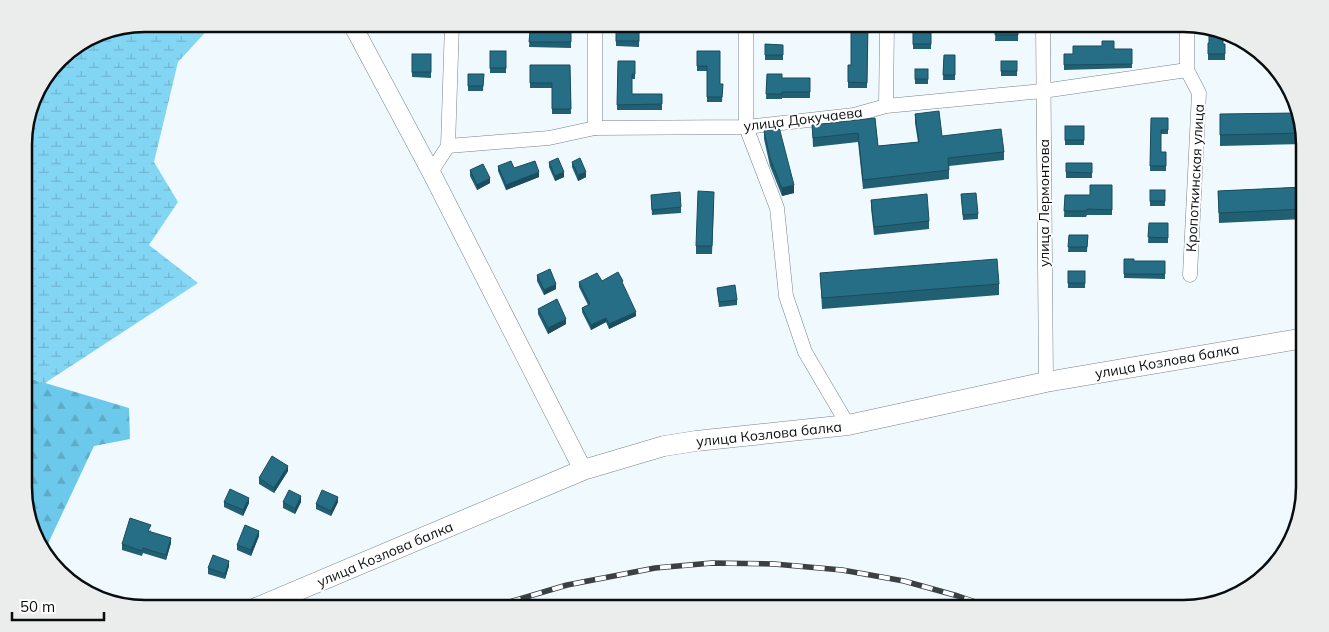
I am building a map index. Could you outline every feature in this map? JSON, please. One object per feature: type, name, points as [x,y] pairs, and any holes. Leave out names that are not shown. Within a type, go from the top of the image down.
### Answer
[{"type":"main road","name":"улица Козлова балка","points":[[275,600],[583,470],[664,446],[696,441],[848,426],[1046,382],[1296,340]]},
{"type":"street","points":[[356,32],[432,172],[583,470]]},
{"type":"street","points":[[432,172],[448,146],[452,32]]},
{"type":"street","points":[[595,32],[595,128]]},
{"type":"street","points":[[746,32],[746,127],[777,208],[786,296],[805,352],[848,426]]},
{"type":"street","points":[[886,106],[887,32]]},
{"type":"street","name":"улица Лермонтова","points":[[1043,32],[1046,382]]},
{"type":"street","name":"Кропоткинская улица","points":[[1187,32],[1187,70],[1199,93],[1190,275]]},
{"type":"street","name":"улица Докучаева","points":[[448,146],[549,138],[595,128],[746,127],[854,115],[886,106],[1043,91],[1187,70]]},
{"type":"green space","points":[[206,32],[178,62],[154,162],[178,202],[149,245],[198,283],[45,383],[32,379],[33,131],[44,96],[61,71],[71,61],[103,41],[131,33]]},
{"type":"green space","points":[[32,379],[129,408],[130,439],[94,446],[48,543],[41,529],[33,501]]},
{"type":"building","points":[[530,32],[571,32],[571,42],[529,42]]},
{"type":"building","points":[[616,32],[639,32],[639,41],[616,41]]},
{"type":"building","points":[[851,32],[868,32],[867,83],[848,82],[848,65],[851,65]]},
{"type":"building","points":[[913,32],[931,32],[931,44],[913,44]]},
{"type":"building","points":[[995,32],[1018,32],[1018,35],[995,35]]},
{"type":"building","points":[[1209,36],[1223,40],[1225,54],[1208,54]]},
{"type":"building","points":[[1102,41],[1114,41],[1114,49],[1132,49],[1132,64],[1064,65],[1064,54],[1073,54],[1073,46],[1102,46]]},
{"type":"building","points":[[765,44],[783,45],[783,55],[765,55]]},
{"type":"building","points":[[490,51],[506,51],[506,68],[490,68]]},
{"type":"building","points":[[697,51],[720,51],[720,84],[723,84],[722,97],[707,97],[707,66],[697,66]]},
{"type":"building","points":[[412,54],[431,54],[431,72],[412,72]]},
{"type":"building","points":[[944,55],[955,55],[955,75],[943,75]]},
{"type":"building","points":[[618,61],[635,61],[635,74],[632,74],[632,94],[662,94],[662,104],[617,105]]},
{"type":"building","points":[[1001,61],[1017,61],[1017,71],[1001,71]]},
{"type":"building","points":[[530,65],[570,65],[571,109],[552,109],[552,83],[530,83]]},
{"type":"building","points":[[915,69],[928,69],[928,79],[915,79]]},
{"type":"building","points":[[468,74],[484,74],[483,86],[468,86]]},
{"type":"building","points":[[767,74],[782,74],[782,78],[810,78],[810,92],[766,94]]},
{"type":"building","points":[[939,111],[942,136],[1001,129],[1004,152],[948,158],[949,170],[863,180],[858,133],[813,138],[812,125],[875,118],[878,146],[919,142],[915,114]]},
{"type":"building","points":[[1292,113],[1296,133],[1220,135],[1220,114]]},
{"type":"building","points":[[1151,118],[1168,118],[1168,130],[1161,130],[1161,152],[1166,152],[1166,166],[1150,166]]},
{"type":"building","points":[[1065,126],[1084,126],[1084,140],[1065,140]]},
{"type":"building","points":[[779,127],[794,185],[782,188],[770,158],[764,131]]},
{"type":"building","points":[[558,158],[564,172],[555,176],[549,162]]},
{"type":"building","points":[[580,158],[586,172],[578,175],[572,162]]},
{"type":"building","points":[[511,161],[514,168],[535,161],[539,172],[506,185],[498,166]]},
{"type":"building","points":[[1066,163],[1092,163],[1092,173],[1066,172]]},
{"type":"building","points":[[483,164],[490,178],[477,185],[470,170]]},
{"type":"building","points":[[1090,185],[1112,185],[1112,210],[1087,209],[1086,211],[1064,211],[1065,195],[1090,195]]},
{"type":"building","points":[[1296,187],[1296,209],[1219,213],[1218,191]]},
{"type":"building","points":[[1150,190],[1165,190],[1165,201],[1150,201]]},
{"type":"building","points":[[698,191],[714,192],[712,246],[696,246]]},
{"type":"building","points":[[680,192],[681,207],[652,210],[651,195]]},
{"type":"building","points":[[976,193],[978,214],[963,215],[961,194]]},
{"type":"building","points":[[927,194],[929,221],[874,227],[871,200]]},
{"type":"building","points":[[1149,223],[1168,223],[1168,238],[1148,237]]},
{"type":"building","points":[[1069,235],[1088,235],[1087,247],[1068,247]]},
{"type":"building","points":[[997,259],[999,284],[822,298],[820,273]]},
{"type":"building","points":[[1124,259],[1134,259],[1134,261],[1165,261],[1165,274],[1124,274]]},
{"type":"building","points":[[550,269],[556,284],[544,290],[537,275]]},
{"type":"building","points":[[1068,271],[1085,271],[1085,283],[1068,283]]},
{"type":"building","points":[[618,272],[636,312],[609,324],[606,318],[591,325],[582,308],[590,304],[579,282],[597,273],[602,281]]},
{"type":"building","points":[[735,285],[737,300],[719,302],[717,288]]},
{"type":"building","points":[[557,299],[566,319],[548,328],[538,309]]},
{"type":"building","points":[[272,456],[288,466],[274,488],[259,478]]},
{"type":"building","points":[[230,489],[249,498],[243,510],[224,502]]},
{"type":"building","points":[[289,490],[301,496],[295,509],[283,502]]},
{"type":"building","points":[[322,490],[338,497],[331,511],[316,504]]},
{"type":"building","points":[[130,518],[151,525],[148,531],[171,538],[166,555],[143,548],[142,551],[122,544]]},
{"type":"building","points":[[245,525],[259,531],[251,550],[237,545]]},
{"type":"building","points":[[213,555],[229,561],[225,574],[208,568]]},
{"type":"railway","points":[[517,600],[567,585],[655,568],[712,563],[774,564],[842,570],[904,581],[967,599]]}]
